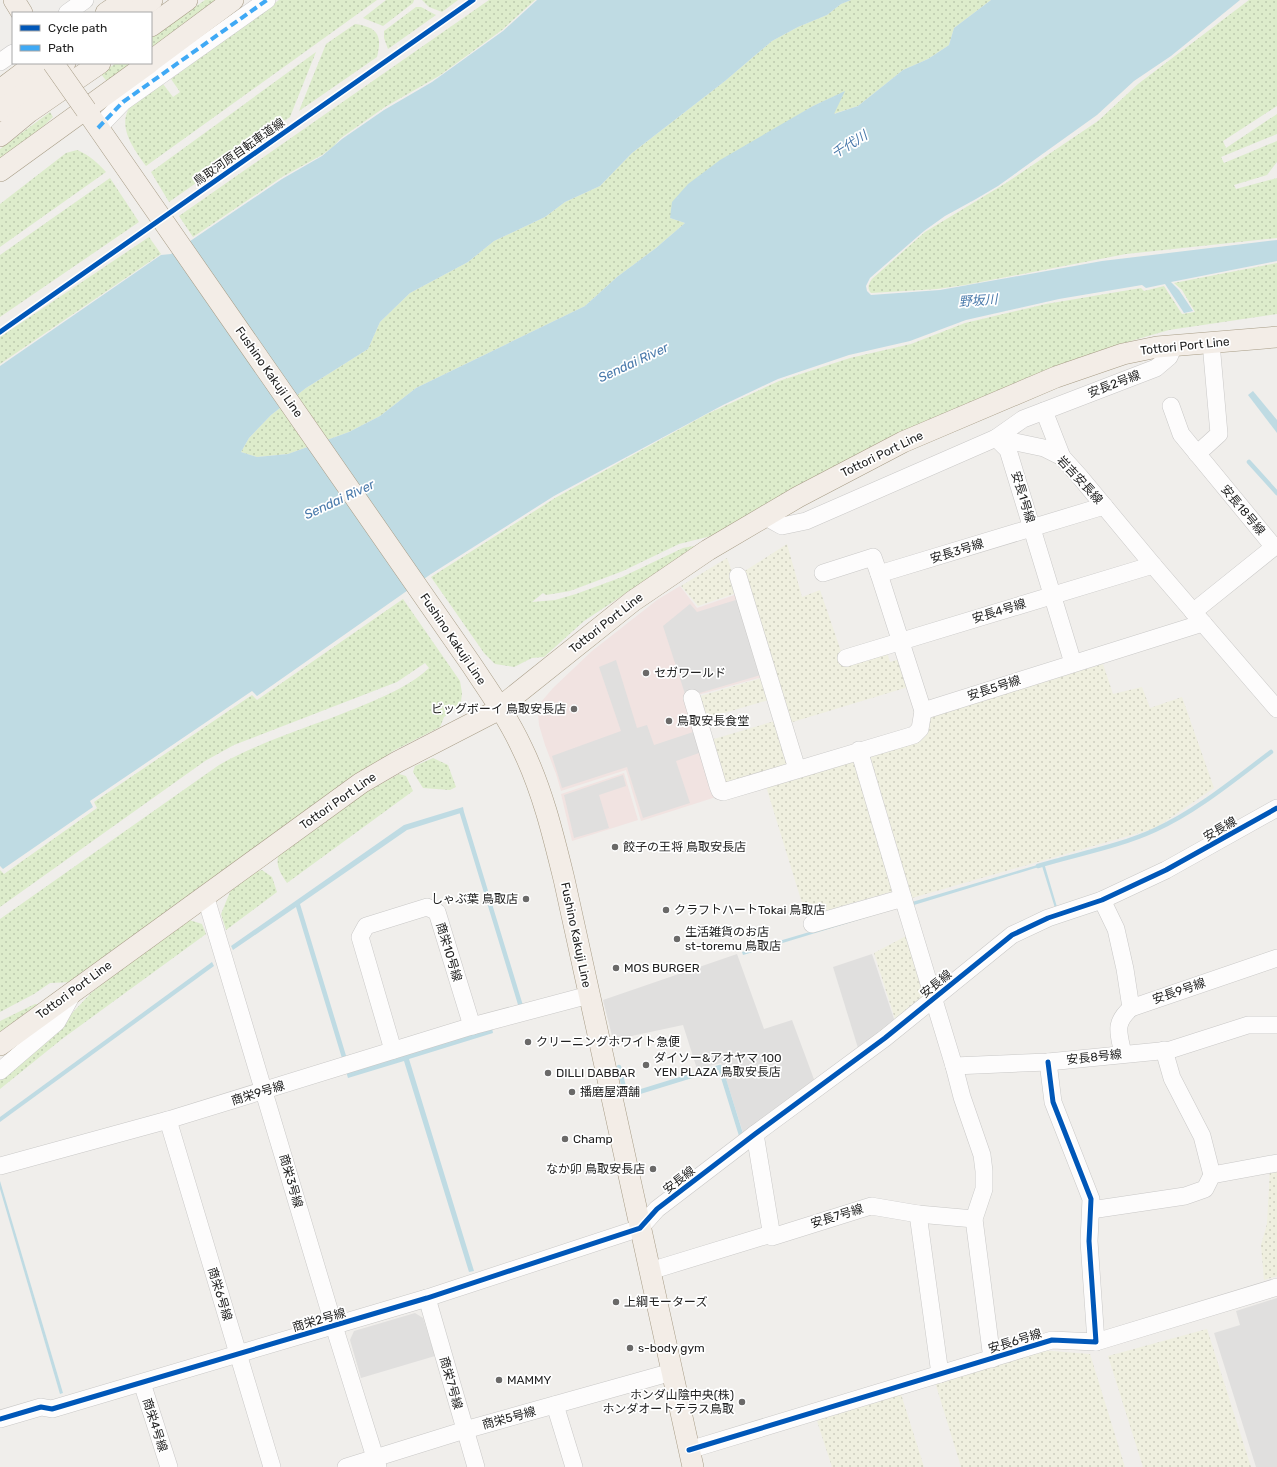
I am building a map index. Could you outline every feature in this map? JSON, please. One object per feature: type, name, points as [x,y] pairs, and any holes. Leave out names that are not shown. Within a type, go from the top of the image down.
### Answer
[{"type":"main road","points":[[14,0],[21,12]]},
{"type":"main road","points":[[107,12],[125,0]]},
{"type":"main road","points":[[135,12],[152,0]]},
{"type":"main road","points":[[152,25],[187,0]]},
{"type":"main road","points":[[152,61],[233,0]]},
{"type":"main road","points":[[0,90],[35,64]]},
{"type":"main road","name":"Fushino Kakuji Line","points":[[54,64],[472,664],[500,708],[522,748],[541,795],[558,854],[691,1458]]},
{"type":"main road","points":[[0,111],[64,64]]},
{"type":"main road","points":[[0,136],[29,112],[99,64]]},
{"type":"main road","points":[[0,171],[147,64]]},
{"type":"main road","name":"Tottori Port Line","points":[[0,1045],[205,895],[373,776],[469,726],[500,708],[651,588],[681,567],[764,516],[903,442],[1012,394],[1108,358],[1140,350],[1277,336]]},
{"type":"street","points":[[68,12],[85,0]]},
{"type":"street","points":[[98,128],[122,102],[267,0]]},
{"type":"street","points":[[1197,454],[1219,434],[1211,343]]},
{"type":"street","name":"安長2号線","points":[[1044,411],[1156,368],[1169,357],[1174,346]]},
{"type":"street","name":"安長18号線","points":[[1171,406],[1180,434],[1274,547],[1198,618]]},
{"type":"street","points":[[764,516],[782,526],[806,521],[996,438],[1023,419],[1044,411],[1062,457]]},
{"type":"street","name":"岩吉安長線","points":[[996,438],[1044,448],[1062,457],[1198,618],[1275,702]]},
{"type":"street","name":"安長1号線","points":[[996,438],[1008,450],[1073,663]]},
{"type":"street","name":"安長3号線","points":[[879,574],[1104,506]]},
{"type":"street","points":[[692,698],[720,791],[723,792],[918,732],[923,711],[873,557],[823,573]]},
{"type":"street","name":"安長4号線","points":[[846,658],[1153,565]]},
{"type":"street","points":[[738,576],[797,769]]},
{"type":"street","name":"安長5号線","points":[[923,711],[1073,663],[1198,618]]},
{"type":"street","points":[[859,750],[962,1097],[982,1155],[984,1189],[974,1219],[992,1359]]},
{"type":"street","name":"安長線","points":[[640,1228],[657,1209],[885,1038],[1012,935],[1048,918],[1102,900],[1166,870],[1277,808]]},
{"type":"street","name":"商栄3号線","points":[[205,895],[265,1091],[334,1326],[377,1462]]},
{"type":"street","points":[[812,924],[903,898]]},
{"type":"street","points":[[1102,900],[1116,929],[1125,969],[1131,1008],[1122,1015],[1118,1027],[1123,1054]]},
{"type":"street","name":"商栄10号線","points":[[393,1050],[360,937],[366,926],[427,907],[437,912],[472,1026]]},
{"type":"street","name":"安長9号線","points":[[1131,1008],[1277,958]]},
{"type":"street","points":[[0,1071],[57,1022],[75,989]]},
{"type":"street","name":"商栄9号線","points":[[0,1166],[168,1120],[472,1026],[514,1014],[521,1015],[590,995]]},
{"type":"street","name":"安長8号線","points":[[954,1066],[1048,1062],[1164,1050],[1248,1025],[1277,1025]]},
{"type":"street","points":[[1091,1210],[1185,1196],[1205,1189],[1212,1175],[1202,1136],[1172,1078],[1164,1050]]},
{"type":"street","points":[[1048,1062],[1053,1102],[1092,1199],[1090,1274],[1096,1342]]},
{"type":"street","name":"商栄6号線","points":[[168,1120],[272,1467]]},
{"type":"street","points":[[650,1271],[771,1234],[755,1134]]},
{"type":"street","points":[[1212,1175],[1277,1163]]},
{"type":"street","name":"安長7号線","points":[[771,1234],[772,1237],[871,1206],[918,1214]]},
{"type":"street","points":[[940,1374],[918,1214],[974,1219]]},
{"type":"street","name":"商栄2号線","points":[[0,1419],[41,1407],[52,1409],[238,1353],[334,1326],[427,1298],[640,1228]]},
{"type":"street","name":"安長6号線","points":[[691,1458],[940,1374],[1052,1340],[1096,1342],[1277,1287]]},
{"type":"street","name":"商栄7号線","points":[[427,1298],[476,1467]]},
{"type":"street","name":"商栄5号線","points":[[346,1467],[377,1462],[465,1430],[672,1372]]},
{"type":"street","name":"商栄4号線","points":[[142,1382],[169,1467]]},
{"type":"street","points":[[555,1406],[574,1467]]},
{"type":"shaded area","points":[[680,586],[697,608],[740,593],[766,676],[687,698],[716,797],[641,821],[626,770],[561,791],[539,725],[538,713],[541,702],[553,688],[592,651],[657,600]]},
{"type":"shaded area","points":[[739,599],[764,674],[686,697],[663,626],[690,604],[697,612]]},
{"type":"shaded area","points":[[616,660],[637,728],[647,725],[654,745],[696,731],[702,752],[676,761],[690,803],[643,818],[627,767],[562,788],[552,756],[621,731],[599,667]]},
{"type":"shaded area","points":[[624,773],[638,820],[572,841],[561,794]]},
{"type":"shaded area","points":[[623,775],[626,786],[599,795],[609,828],[574,838],[564,795]]},
{"type":"shaded area","points":[[737,954],[764,1029],[792,1020],[815,1082],[744,1136],[721,1063],[697,1069],[683,1025],[613,1040],[603,1000]]},
{"type":"shaded area","points":[[872,954],[894,1019],[858,1048],[833,967]]},
{"type":"shaded area","points":[[1277,1298],[1277,1467],[1256,1467],[1214,1333],[1240,1325],[1236,1311]]},
{"type":"shaded area","points":[[415,1313],[423,1318],[435,1356],[361,1378],[350,1340],[354,1331]]},
{"type":"green space","points":[[205,0],[218,0],[152,49],[152,37]]},
{"type":"green space","points":[[279,0],[377,0],[146,166],[136,152],[128,136],[126,128],[125,120],[127,112],[132,104],[163,84],[173,97],[180,92],[171,79]]},
{"type":"green space","points":[[386,0],[414,0],[413,3],[383,26],[363,18]]},
{"type":"green space","points":[[422,0],[458,0],[442,12],[429,7]]},
{"type":"green space","points":[[489,0],[535,0],[502,30],[439,76],[385,107],[341,138],[333,147],[322,155],[282,177],[193,237],[179,216]]},
{"type":"green space","points":[[851,0],[991,0],[954,28],[949,45],[928,59],[903,70],[858,106],[833,114],[844,92],[813,106],[762,137],[670,218],[685,223],[656,248],[617,277],[585,306],[416,388],[380,416],[349,432],[288,454],[257,457],[241,452],[249,438],[271,415],[306,388],[368,349],[380,322],[410,293],[468,262],[494,241],[545,217],[565,202],[600,186],[632,153],[725,81],[772,41],[798,27],[827,15],[841,4]]},
{"type":"green space","points":[[1249,0],[1277,0],[1277,106],[1223,141],[1226,148],[1277,114],[1277,134],[1221,157],[1224,163],[1277,141],[1277,162],[1267,175],[1234,185],[1236,189],[1277,178],[1277,238],[1126,254],[937,289],[871,293],[868,286],[872,279],[925,232],[1006,183],[1098,121],[1138,84]]},
{"type":"green space","points":[[416,7],[421,7],[436,15],[388,49],[384,38],[384,31]]},
{"type":"green space","points":[[355,24],[368,27],[376,33],[379,43],[377,57],[299,111],[326,44]]},
{"type":"green space","points":[[316,52],[290,117],[169,202],[151,172]]},
{"type":"green space","points":[[115,64],[133,64],[108,83],[101,74]]},
{"type":"green space","points":[[50,112],[53,117],[26,143],[0,162],[0,149]]},
{"type":"green space","points":[[77,150],[100,165],[106,172],[0,247],[0,204],[66,153]]},
{"type":"green space","points":[[110,178],[139,222],[0,317],[0,255]]},
{"type":"green space","points":[[149,237],[161,254],[0,364],[0,337]]},
{"type":"green space","points":[[1277,263],[1277,314],[1169,330],[1131,341],[1034,379],[723,533],[679,544],[623,571],[570,591],[546,595],[543,593],[532,602],[555,600],[576,594],[622,577],[683,548],[705,544],[667,566],[584,621],[544,657],[532,658],[514,667],[495,664],[484,653],[431,577],[555,498],[707,414],[779,381],[850,358],[911,344],[965,323],[1046,304],[1141,288],[1144,291],[1164,286],[1182,314],[1195,312],[1182,290],[1174,283]]},
{"type":"green space","points":[[787,544],[802,597],[820,590],[845,663],[886,649],[890,662],[900,659],[908,687],[786,724],[740,574]]},
{"type":"green space","points":[[727,558],[739,592],[698,606],[681,586]]},
{"type":"green space","points":[[403,599],[460,681],[462,693],[461,702],[456,709],[444,717],[440,727],[393,751],[73,982],[50,983],[34,994],[0,1012],[0,919],[219,765],[237,755],[275,739],[387,695],[409,683],[429,668],[425,663],[397,682],[234,745],[205,761],[0,907],[0,870],[4,874],[97,808],[94,802],[252,695],[257,700]]},
{"type":"green space","points":[[1103,664],[1113,694],[1142,687],[1150,708],[1182,697],[1214,788],[1160,825],[1149,830],[912,898],[869,752],[928,734],[924,717]]},
{"type":"green space","points":[[765,677],[772,699],[700,720],[694,698]]},
{"type":"green space","points":[[778,720],[792,765],[721,786],[707,741]]},
{"type":"green space","points":[[853,755],[894,891],[806,916],[765,783]]},
{"type":"green space","points":[[433,758],[448,765],[456,787],[450,790],[423,788],[413,772],[415,766]]},
{"type":"green space","points":[[399,774],[406,776],[413,791],[287,883],[278,867],[278,856],[363,794]]},
{"type":"green space","points":[[262,870],[272,877],[277,892],[226,930],[221,914],[232,887],[253,873]]},
{"type":"green space","points":[[186,919],[202,924],[206,934],[62,1039],[0,1089],[0,1078],[58,1028],[91,993]]},
{"type":"green space","points":[[908,935],[926,994],[895,1019],[874,953]]},
{"type":"green space","points":[[35,1004],[40,1005],[0,1035],[0,1021]]},
{"type":"green space","points":[[1277,1167],[1277,1276],[1264,1280],[1261,1245],[1267,1224],[1270,1168]]},
{"type":"green space","points":[[1207,1329],[1251,1467],[1143,1467],[1108,1356]]},
{"type":"green space","points":[[1039,1350],[1090,1354],[1125,1467],[961,1467],[935,1382]]},
{"type":"green space","points":[[901,1394],[924,1467],[832,1467],[817,1421]]},
{"type":"water","points":[[537,0],[851,0],[841,4],[827,15],[798,27],[772,41],[725,81],[632,153],[600,186],[565,202],[545,217],[494,241],[468,262],[410,293],[380,322],[368,349],[306,388],[271,415],[249,438],[241,452],[257,457],[288,454],[349,432],[380,416],[416,388],[585,306],[617,277],[656,248],[685,223],[670,218],[672,202],[688,184],[720,160],[813,106],[845,91],[834,114],[858,106],[903,70],[928,59],[949,45],[954,28],[991,0],[1240,0],[1171,56],[1134,81],[1097,115],[998,186],[945,216],[924,231],[870,278],[866,286],[867,291],[871,295],[940,290],[1102,261],[1277,240],[1277,261],[1171,282],[1179,290],[1193,311],[1184,313],[1165,284],[1146,288],[1142,285],[1059,299],[966,320],[910,341],[849,355],[778,379],[723,405],[554,496],[431,574],[257,696],[252,691],[90,801],[93,807],[3,869],[0,866],[0,366],[161,255],[171,254],[282,179],[322,156],[342,139],[384,110],[432,82],[503,31]]},
{"type":"water","points":[[1253,391],[1277,420],[1277,433],[1248,395]]},
{"type":"water","points":[[463,807],[464,812],[407,830],[300,904],[351,1072],[492,1028],[493,1033],[409,1059],[474,1271],[469,1272],[404,1061],[348,1078],[296,907],[233,950],[231,946],[404,825]]},
{"type":"water","points":[[1044,863],[1057,907],[1055,908],[1042,866],[914,905],[912,902]]},
{"type":"water","points":[[891,908],[891,910],[743,955],[742,952]]},
{"type":"water","points":[[212,962],[214,966],[0,1122],[0,1117]]},
{"type":"water","points":[[0,1181],[63,1393],[60,1394],[0,1189]]},
{"type":"waterway","points":[[1249,462],[1277,493]]},
{"type":"waterway","points":[[1038,866],[1112,846],[1155,830],[1186,814],[1201,804],[1230,784],[1271,752]]},
{"type":"waterway","points":[[462,813],[522,1010]]},
{"type":"waterway","points":[[619,1067],[626,1096],[720,1067],[742,1138]]},
{"type":"marked path","points":[[98,128],[123,102],[267,0]]},
{"type":"cycle path","name":"鳥取河原自転車道線","points":[[0,332],[473,0]]},
{"type":"cycle path","points":[[0,1419],[41,1407],[52,1409],[427,1298],[640,1228],[657,1209],[885,1038],[1012,935],[1048,918],[1102,900],[1166,870],[1277,808]]},
{"type":"cycle path","points":[[689,1450],[1052,1340],[1096,1342],[1089,1241],[1091,1199],[1053,1102],[1048,1062]]},
{"type":"place","name":"セガワールド","points":[[646,673]]},
{"type":"place","name":"ビッグボーイ 鳥取安長店","points":[[574,709]]},
{"type":"place","name":"鳥取安長食堂","points":[[669,721]]},
{"type":"place","name":"餃子の王将 鳥取安長店","points":[[615,847]]},
{"type":"place","name":"しゃぶ葉 鳥取店","points":[[526,899]]},
{"type":"place","name":"クラフトハートTokai 鳥取店","points":[[666,910]]},
{"type":"place","name":"生活雑貨のお店 st-toremu 鳥取店","points":[[677,939]]},
{"type":"place","name":"MOS BURGER","points":[[616,968]]},
{"type":"place","name":"クリーニングホワイト急便","points":[[528,1042]]},
{"type":"place","name":"ダイソー&アオヤマ 100 YEN PLAZA 鳥取安長店","points":[[646,1065]]},
{"type":"place","name":"DILLI DABBAR","points":[[548,1073]]},
{"type":"place","name":"播磨屋酒舗","points":[[572,1092]]},
{"type":"place","name":"Champ","points":[[565,1139]]},
{"type":"place","name":"なか卯 鳥取安長店","points":[[653,1169]]},
{"type":"place","name":"上綱モーターズ","points":[[616,1302]]},
{"type":"place","name":"s-body gym","points":[[630,1348]]},
{"type":"place","name":"MAMMY","points":[[499,1380]]},
{"type":"place","name":"ホンダ山陰中央(株) ホンダオートテラス鳥取","points":[[742,1402]]},
{"type":"water label","name":"千代川","points":[[849,144]]},
{"type":"water label","name":"野坂川","points":[[978,300]]},
{"type":"water label","name":"Sendai River","points":[[633,362]]},
{"type":"water label","name":"Sendai River","points":[[339,499]]}]
